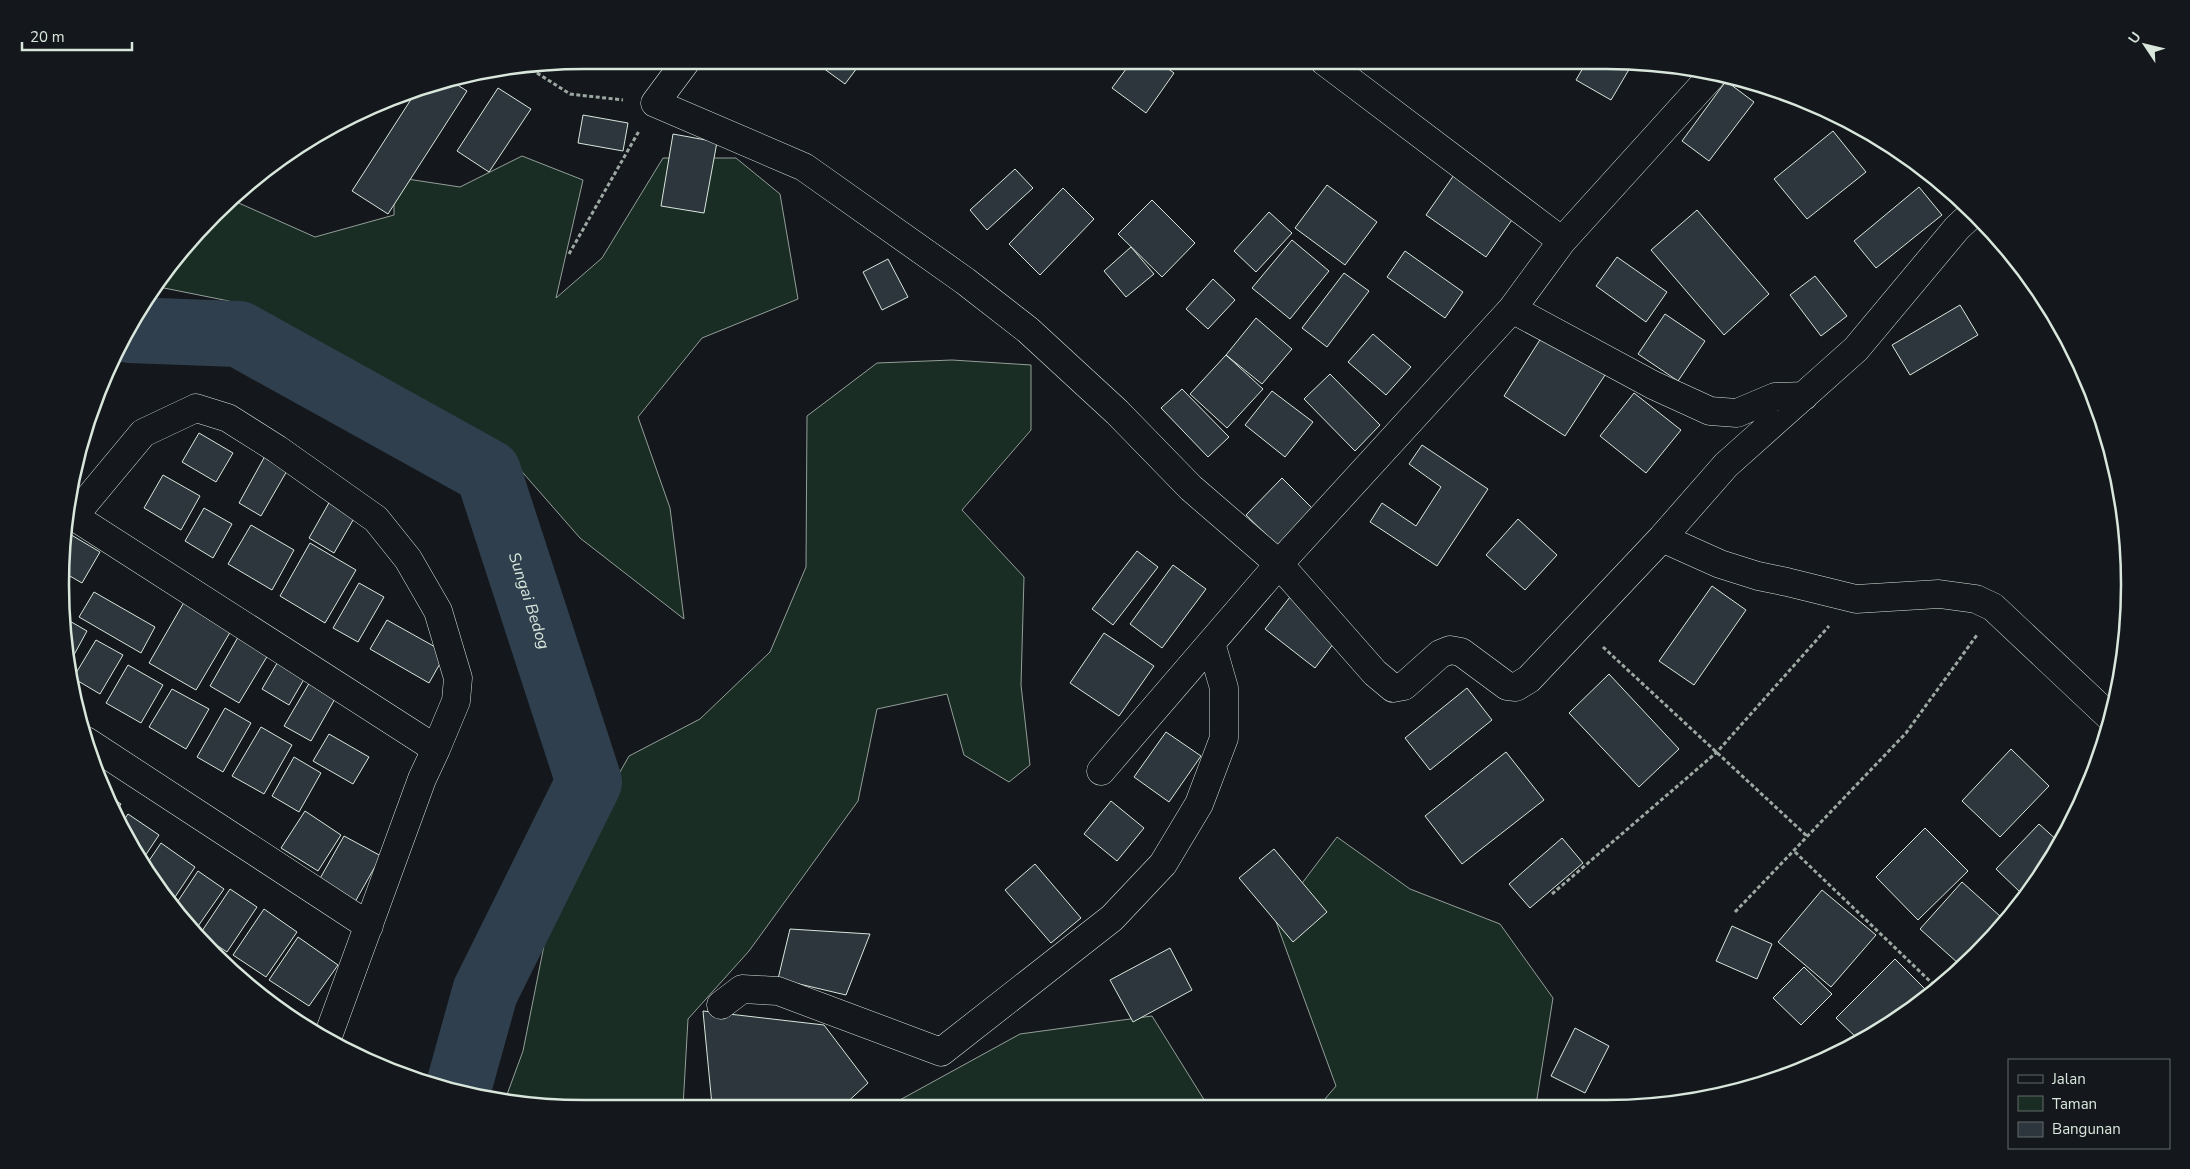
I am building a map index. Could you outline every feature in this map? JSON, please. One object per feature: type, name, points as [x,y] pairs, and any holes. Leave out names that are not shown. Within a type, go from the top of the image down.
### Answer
[{"type":"street","points":[[680,69],[655,103],[804,167],[965,281],[1042,343],[1118,412],[1191,488],[1279,564],[1375,673],[1393,688],[1404,686],[1440,654],[1450,650],[1461,652],[1507,686],[1516,687],[1529,679],[1662,538],[1726,465],[1856,349],[1952,235],[1968,219]]},
{"type":"street","points":[[1335,69],[1562,241]]},
{"type":"street","points":[[1101,771],[1279,564],[1512,309],[1562,241],[1708,79]]},
{"type":"street","points":[[1512,309],[1644,381],[1710,411],[1737,413],[1775,397],[1804,396]]},
{"type":"street","points":[[74,510],[142,433],[196,408],[228,418],[376,519],[408,559],[438,611],[458,678],[456,701],[422,779],[329,1032]]},
{"type":"street","points":[[73,515],[436,749]]},
{"type":"street","points":[[1662,538],[1720,564],[1758,576],[1856,599],[1939,594],[1976,599],[1993,606],[2105,713]]},
{"type":"street","points":[[721,1005],[742,989],[778,991],[941,1052],[1112,918],[1163,864],[1199,804],[1224,738],[1224,688],[1211,643]]},
{"type":"street","points":[[95,747],[369,926]]},
{"type":"path","points":[[535,71],[570,94],[655,103],[570,254]]},
{"type":"path","points":[[1552,894],[1717,752],[1856,599]]},
{"type":"path","points":[[1735,912],[1795,852],[1906,732],[1980,632],[1993,606]]},
{"type":"path","points":[[1578,625],[1808,837]]},
{"type":"path","points":[[1795,852],[1933,983]]},
{"type":"green space","points":[[522,156],[583,180],[556,298],[602,258],[663,158],[736,158],[780,194],[798,299],[702,338],[638,417],[670,508],[684,619],[580,538],[496,442],[352,360],[229,301],[163,288],[197,244],[238,203],[315,237],[394,215],[394,177],[460,187]]},
{"type":"green space","points":[[952,360],[1031,365],[1031,430],[962,510],[1024,577],[1021,685],[1030,765],[1009,782],[964,755],[947,694],[877,709],[858,801],[749,951],[688,1019],[683,1100],[551,1099],[507,1094],[523,1051],[556,885],[629,756],[700,719],[770,652],[806,567],[807,416],[877,363]]},
{"type":"green space","points":[[1337,837],[1410,889],[1500,924],[1553,998],[1537,1100],[1324,1100],[1336,1086],[1275,919]]},
{"type":"green space","points":[[1152,1016],[1204,1100],[900,1100],[1020,1034]]},
{"type":"building","points":[[824,69],[856,69],[845,84]]},
{"type":"building","points":[[1126,69],[1168,69],[1174,73],[1146,113],[1112,88]]},
{"type":"building","points":[[1582,69],[1629,70],[1611,100],[1576,80]]},
{"type":"building","points":[[1725,83],[1730,84],[1754,102],[1709,161],[1682,141]]},
{"type":"building","points":[[457,85],[467,91],[388,214],[352,191],[411,99]]},
{"type":"building","points":[[498,88],[531,109],[489,172],[457,151]]},
{"type":"building","points":[[583,115],[628,123],[623,151],[578,143]]},
{"type":"building","points":[[1833,131],[1866,172],[1807,219],[1774,179]]},
{"type":"building","points":[[673,134],[717,142],[704,213],[661,206]]},
{"type":"building","points":[[1015,169],[1033,188],[987,230],[970,210]]},
{"type":"building","points":[[1454,175],[1514,217],[1486,257],[1426,215]]},
{"type":"building","points":[[1327,185],[1377,222],[1345,265],[1295,228]]},
{"type":"building","points":[[1919,187],[1942,215],[1876,268],[1854,241]]},
{"type":"building","points":[[1063,188],[1094,219],[1040,275],[1009,244]]},
{"type":"building","points":[[1152,200],[1195,243],[1162,277],[1118,234]]},
{"type":"building","points":[[1697,210],[1769,294],[1724,335],[1651,250]]},
{"type":"building","points":[[1269,212],[1292,233],[1256,272],[1234,251]]},
{"type":"building","points":[[1292,240],[1329,271],[1290,319],[1252,288]]},
{"type":"building","points":[[1131,247],[1154,274],[1126,297],[1104,271]]},
{"type":"building","points":[[1405,251],[1463,292],[1445,318],[1387,277]]},
{"type":"building","points":[[1617,257],[1667,292],[1646,322],[1596,286]]},
{"type":"building","points":[[888,259],[908,297],[882,310],[863,272]]},
{"type":"building","points":[[1344,273],[1369,291],[1327,347],[1302,328]]},
{"type":"building","points":[[1815,276],[1847,316],[1821,336],[1790,295]]},
{"type":"building","points":[[1213,279],[1235,300],[1208,329],[1186,309]]},
{"type":"building","points":[[1960,305],[1978,335],[1910,375],[1892,345]]},
{"type":"building","points":[[1665,314],[1705,341],[1678,381],[1638,354]]},
{"type":"building","points":[[1256,318],[1292,349],[1262,384],[1226,355]]},
{"type":"building","points":[[1545,332],[1607,372],[1565,436],[1504,396]]},
{"type":"building","points":[[1373,334],[1411,367],[1386,395],[1348,362]]},
{"type":"building","points":[[1226,355],[1263,389],[1227,428],[1190,394]]},
{"type":"building","points":[[1330,374],[1380,425],[1355,451],[1304,399]]},
{"type":"building","points":[[1182,389],[1229,437],[1208,457],[1161,408]]},
{"type":"building","points":[[1272,391],[1313,422],[1285,457],[1245,425]]},
{"type":"building","points":[[1634,393],[1681,430],[1646,473],[1600,436]]},
{"type":"building","points":[[199,433],[233,453],[216,482],[182,462]]},
{"type":"building","points":[[1422,445],[1488,489],[1437,566],[1370,522],[1382,503],[1416,526],[1441,487],[1409,464]]},
{"type":"building","points":[[265,456],[288,469],[261,516],[239,503]]},
{"type":"building","points":[[163,475],[200,496],[181,530],[144,508]]},
{"type":"building","points":[[1282,478],[1314,510],[1278,546],[1246,515]]},
{"type":"building","points":[[330,501],[356,515],[334,553],[309,538]]},
{"type":"building","points":[[204,508],[232,524],[213,558],[185,541]]},
{"type":"building","points":[[1518,519],[1557,555],[1525,590],[1486,555]]},
{"type":"building","points":[[251,525],[294,550],[272,590],[228,564]]},
{"type":"building","points":[[71,535],[100,552],[82,583],[69,576]]},
{"type":"building","points":[[310,543],[356,570],[325,623],[280,596]]},
{"type":"building","points":[[1137,551],[1158,567],[1113,625],[1092,609]]},
{"type":"building","points":[[1173,565],[1206,589],[1162,648],[1130,624]]},
{"type":"building","points":[[359,583],[384,597],[358,642],[333,628]]},
{"type":"building","points":[[1712,586],[1746,610],[1694,685],[1659,661]]},
{"type":"building","points":[[94,592],[155,627],[141,653],[79,617]]},
{"type":"building","points":[[187,597],[235,624],[196,690],[149,663]]},
{"type":"building","points":[[1290,597],[1340,635],[1315,668],[1265,629]]},
{"type":"building","points":[[387,620],[446,653],[429,683],[370,649]]},
{"type":"building","points":[[70,621],[87,631],[74,656]]},
{"type":"building","points":[[241,632],[271,650],[239,703],[210,686]]},
{"type":"building","points":[[1104,633],[1154,666],[1119,716],[1070,683]]},
{"type":"building","points":[[96,640],[123,655],[100,694],[78,681],[77,672]]},
{"type":"building","points":[[283,653],[310,669],[289,705],[262,689]]},
{"type":"building","points":[[128,665],[163,685],[141,723],[106,703]]},
{"type":"building","points":[[1609,674],[1679,749],[1639,787],[1569,713]]},
{"type":"building","points":[[314,675],[340,690],[311,741],[284,726]]},
{"type":"building","points":[[1467,688],[1492,720],[1430,770],[1405,738]]},
{"type":"building","points":[[172,689],[209,709],[186,749],[149,727]]},
{"type":"building","points":[[225,708],[251,723],[223,772],[197,757]]},
{"type":"building","points":[[261,727],[292,745],[264,794],[232,776]]},
{"type":"building","points":[[1166,732],[1201,756],[1169,802],[1134,777]]},
{"type":"building","points":[[329,734],[369,757],[353,784],[313,761]]},
{"type":"building","points":[[2011,749],[2049,786],[2000,837],[1962,801]]},
{"type":"building","points":[[1506,752],[1544,800],[1462,864],[1425,816]]},
{"type":"building","points":[[294,757],[321,773],[299,812],[272,796]]},
{"type":"building","points":[[1111,801],[1144,828],[1117,861],[1084,834]]},
{"type":"building","points":[[305,811],[341,835],[318,871],[281,848]]},
{"type":"building","points":[[128,814],[159,835],[146,855],[138,842],[125,818]]},
{"type":"building","points":[[2039,824],[2054,838],[2020,892],[1996,869]]},
{"type":"building","points":[[1925,828],[1968,871],[1918,920],[1876,877]]},
{"type":"building","points":[[344,836],[381,856],[351,909],[314,889]]},
{"type":"building","points":[[1562,838],[1583,863],[1530,908],[1509,884]]},
{"type":"building","points":[[161,843],[195,867],[175,898],[149,860]]},
{"type":"building","points":[[1274,849],[1327,912],[1293,942],[1239,878]]},
{"type":"building","points":[[1035,864],[1081,918],[1051,943],[1005,890]]},
{"type":"building","points":[[198,871],[224,889],[198,926],[178,901]]},
{"type":"building","points":[[1962,882],[2000,916],[1957,962],[1920,929]]},
{"type":"building","points":[[230,889],[257,907],[227,952],[216,944],[202,931]]},
{"type":"building","points":[[1822,890],[1876,935],[1831,987],[1778,942]]},
{"type":"building","points":[[264,909],[297,932],[266,977],[233,955]]},
{"type":"building","points":[[1732,926],[1772,944],[1757,979],[1716,961]]},
{"type":"building","points":[[790,929],[870,934],[846,995],[778,979]]},
{"type":"building","points":[[298,937],[338,965],[309,1006],[269,980]]},
{"type":"building","points":[[1170,948],[1192,990],[1133,1022],[1110,980]]},
{"type":"building","points":[[1895,959],[1925,989],[1892,1013],[1854,1036],[1836,1018]]},
{"type":"building","points":[[1804,967],[1832,994],[1801,1025],[1773,998]]},
{"type":"building","points":[[703,1011],[824,1025],[868,1083],[850,1100],[712,1100]]},
{"type":"building","points":[[1575,1028],[1609,1046],[1585,1093],[1551,1076]]},
{"type":"waterway","name":"Sungai Bedog","points":[[136,330],[239,334],[488,472],[589,782],[485,992],[459,1085]]}]
